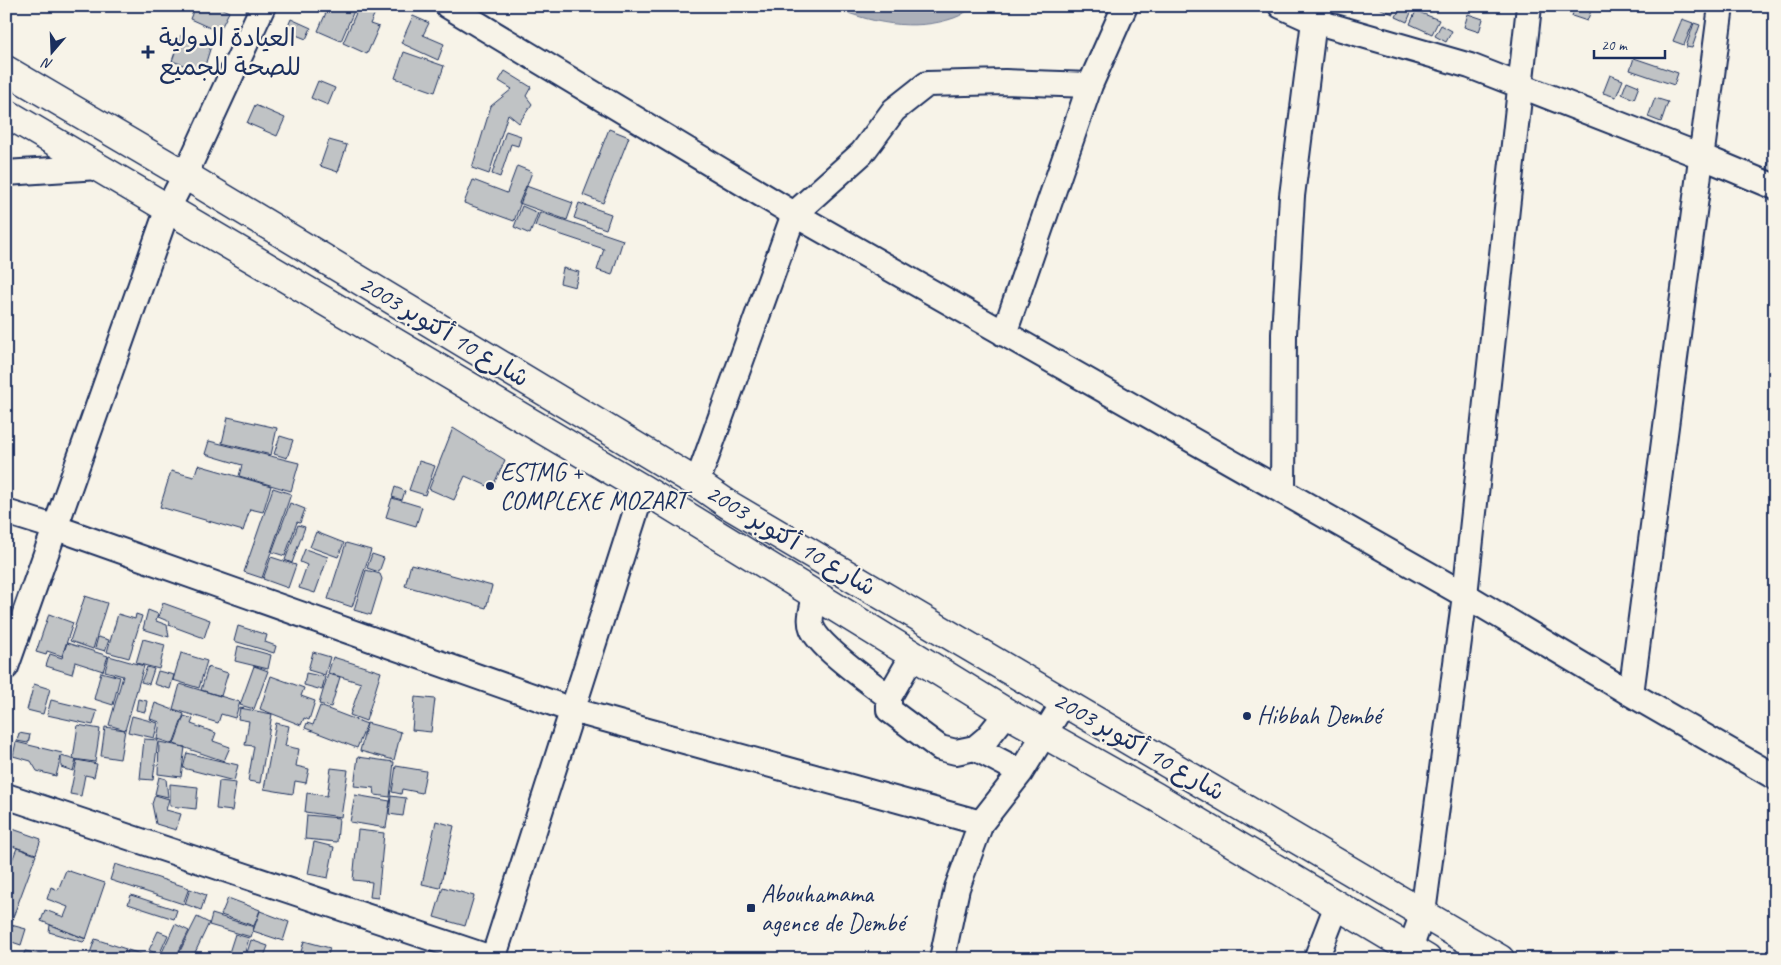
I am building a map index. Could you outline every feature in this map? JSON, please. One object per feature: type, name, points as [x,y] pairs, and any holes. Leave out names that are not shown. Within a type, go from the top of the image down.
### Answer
[{"type":"highway","name":"شارع 10 أكتوبر 2003","points":[[6,70],[186,175],[697,483],[729,505],[1500,959]]},
{"type":"highway","name":"شارع 10 أكتوبر 2003","points":[[6,113],[643,489],[1007,713],[1156,797],[1419,954]]},
{"type":"street","points":[[6,667],[168,208],[186,175],[264,6]]},
{"type":"street","points":[[448,6],[794,214],[1465,595],[1631,694],[1775,776]]},
{"type":"street","points":[[1004,334],[1090,85],[1125,6]]},
{"type":"street","points":[[1281,6],[1317,14],[1470,66],[1701,156],[1775,187]]},
{"type":"street","points":[[1419,954],[1465,595],[1529,6]]},
{"type":"street","points":[[1631,694],[1721,6]]},
{"type":"street","points":[[1283,492],[1284,334],[1292,196],[1317,14]]},
{"type":"street","points":[[697,483],[794,214],[862,154],[894,110],[927,84],[1005,82],[1090,85]]},
{"type":"street","points":[[6,173],[98,167]]},
{"type":"street","points":[[6,796],[494,959],[643,489]]},
{"type":"street","points":[[6,512],[54,527],[572,710],[981,823]]},
{"type":"street","points":[[815,594],[811,621],[812,628],[823,645],[890,697]]},
{"type":"street","points":[[913,655],[890,697],[889,710],[940,748],[956,752],[975,748],[987,738],[1007,713]]},
{"type":"street","points":[[942,959],[957,888],[981,823],[1021,772],[1064,702]]},
{"type":"street","points":[[975,748],[1021,772]]},
{"type":"street","points":[[1316,959],[1337,905]]},
{"type":"shaded area","points":[[831,6],[974,6],[954,18],[939,22],[908,25],[876,21]]},
{"type":"building","points":[[195,6],[216,6],[229,12],[219,32],[190,19]]},
{"type":"building","points":[[329,6],[356,6],[341,41],[318,31]]},
{"type":"building","points":[[359,6],[378,6],[370,24],[379,27],[367,54],[343,43]]},
{"type":"building","points":[[1374,6],[1395,6],[1393,14]]},
{"type":"building","points":[[1401,6],[1413,8],[1407,22],[1396,17]]},
{"type":"building","points":[[1575,6],[1591,11],[1587,21],[1572,16]]},
{"type":"building","points":[[1416,11],[1439,20],[1432,34],[1410,24]]},
{"type":"building","points":[[1468,14],[1483,19],[1479,32],[1464,27]]},
{"type":"building","points":[[413,16],[429,23],[423,35],[444,44],[438,60],[401,43]]},
{"type":"building","points":[[291,19],[311,28],[306,39],[286,31]]},
{"type":"building","points":[[1682,19],[1693,23],[1684,45],[1673,41]]},
{"type":"building","points":[[1694,23],[1700,25],[1692,48],[1686,47]]},
{"type":"building","points":[[1441,25],[1452,31],[1446,42],[1435,36]]},
{"type":"building","points":[[181,35],[211,46],[203,72],[172,61]]},
{"type":"building","points":[[404,52],[444,66],[435,92],[395,78]]},
{"type":"building","points":[[1634,58],[1678,73],[1674,85],[1630,70]]},
{"type":"building","points":[[505,71],[531,87],[526,96],[532,104],[519,123],[508,114],[489,174],[472,168],[491,106],[512,89],[499,81]]},
{"type":"building","points":[[1610,75],[1623,80],[1616,97],[1603,93]]},
{"type":"building","points":[[318,81],[335,88],[328,105],[311,98]]},
{"type":"building","points":[[1627,81],[1639,86],[1634,99],[1622,94]]},
{"type":"building","points":[[1655,98],[1668,102],[1661,122],[1648,117]]},
{"type":"building","points":[[255,105],[285,118],[277,136],[247,123]]},
{"type":"building","points":[[609,129],[629,137],[603,203],[583,195]]},
{"type":"building","points":[[506,131],[521,136],[518,146],[511,144],[500,177],[492,174]]},
{"type":"building","points":[[329,140],[347,145],[338,172],[320,166]]},
{"type":"building","points":[[1775,144],[1775,174],[1766,171]]},
{"type":"building","points":[[517,166],[532,172],[514,221],[464,203],[473,180],[507,193]]},
{"type":"building","points":[[526,186],[573,203],[567,220],[519,203]]},
{"type":"building","points":[[579,203],[611,214],[606,229],[574,218]]},
{"type":"building","points":[[522,206],[538,213],[530,234],[514,227]]},
{"type":"building","points":[[540,212],[623,240],[612,275],[597,270],[604,249],[535,226]]},
{"type":"building","points":[[563,268],[579,272],[575,287],[560,283]]},
{"type":"building","points":[[228,417],[277,428],[271,455],[222,443]]},
{"type":"building","points":[[453,428],[505,460],[492,488],[465,476],[454,500],[429,489]]},
{"type":"building","points":[[280,436],[293,440],[287,458],[274,454]]},
{"type":"building","points":[[209,441],[299,463],[291,491],[239,476],[242,465],[205,454]]},
{"type":"building","points":[[419,461],[435,466],[425,495],[409,490]]},
{"type":"building","points":[[198,465],[271,486],[263,512],[250,509],[243,531],[160,507],[171,471],[194,477]]},
{"type":"building","points":[[395,487],[405,491],[402,500],[392,497]]},
{"type":"building","points":[[273,488],[291,494],[262,578],[244,572]]},
{"type":"building","points":[[392,498],[422,507],[416,526],[386,517]]},
{"type":"building","points":[[290,503],[305,509],[300,523],[297,522],[285,556],[272,552]]},
{"type":"building","points":[[298,525],[305,527],[292,563],[285,560]]},
{"type":"building","points":[[316,532],[344,543],[338,557],[310,547]]},
{"type":"building","points":[[346,543],[371,550],[352,607],[328,599]]},
{"type":"building","points":[[305,549],[328,557],[315,593],[299,588],[307,565],[300,562]]},
{"type":"building","points":[[372,554],[384,558],[379,572],[367,568]]},
{"type":"building","points":[[271,557],[296,565],[288,588],[263,579]]},
{"type":"building","points":[[411,564],[492,586],[486,608],[405,586]]},
{"type":"building","points":[[366,570],[380,574],[382,579],[371,615],[354,610]]},
{"type":"building","points":[[85,596],[107,603],[93,649],[70,641]]},
{"type":"building","points":[[163,603],[210,620],[204,638],[169,625],[170,622],[158,617]]},
{"type":"building","points":[[148,610],[158,614],[156,621],[167,625],[169,637],[143,629]]},
{"type":"building","points":[[49,614],[73,623],[62,656],[47,651],[46,655],[36,652]]},
{"type":"building","points":[[118,614],[135,619],[136,614],[142,616],[129,658],[107,652]]},
{"type":"building","points":[[238,626],[267,635],[265,642],[276,646],[274,653],[234,641]]},
{"type":"building","points":[[98,637],[109,640],[105,651],[95,648]]},
{"type":"building","points":[[143,639],[165,645],[159,669],[136,663]]},
{"type":"building","points":[[67,643],[108,656],[103,671],[75,662],[72,674],[46,666],[50,654],[62,658]]},
{"type":"building","points":[[238,646],[271,655],[268,669],[235,661]]},
{"type":"building","points":[[313,652],[330,657],[325,675],[308,670]]},
{"type":"building","points":[[181,653],[207,661],[199,688],[173,680]]},
{"type":"building","points":[[109,656],[144,666],[125,730],[109,725],[123,676],[105,671]]},
{"type":"building","points":[[333,657],[381,672],[366,721],[350,715],[361,683],[328,673]]},
{"type":"building","points":[[254,666],[268,671],[254,709],[240,705]]},
{"type":"building","points":[[147,667],[154,669],[149,684],[141,682]]},
{"type":"building","points":[[208,667],[228,673],[221,696],[201,690]]},
{"type":"building","points":[[158,671],[174,675],[170,689],[154,684]]},
{"type":"building","points":[[101,672],[120,677],[113,705],[94,699]]},
{"type":"building","points":[[306,673],[325,677],[322,690],[304,685]]},
{"type":"building","points":[[328,674],[340,677],[331,707],[319,704]]},
{"type":"building","points":[[271,676],[304,688],[301,696],[315,701],[309,720],[304,718],[301,725],[260,709]]},
{"type":"building","points":[[34,684],[50,689],[43,714],[27,710]]},
{"type":"building","points":[[180,684],[240,702],[235,718],[221,714],[218,723],[173,709]]},
{"type":"building","points":[[415,697],[435,699],[431,732],[412,730]]},
{"type":"building","points":[[138,699],[147,701],[145,712],[136,710]]},
{"type":"building","points":[[51,700],[97,711],[93,725],[47,715]]},
{"type":"building","points":[[155,703],[184,714],[173,744],[157,739],[160,722],[150,719]]},
{"type":"building","points":[[320,706],[367,724],[357,748],[305,728],[307,723],[313,725]]},
{"type":"building","points":[[240,708],[272,714],[260,783],[248,781],[254,746],[245,745],[249,721],[238,719]]},
{"type":"building","points":[[132,716],[158,723],[154,738],[128,732]]},
{"type":"building","points":[[184,716],[193,719],[191,724],[216,733],[213,741],[230,747],[224,761],[174,744]]},
{"type":"building","points":[[276,723],[289,726],[285,746],[299,749],[296,766],[309,769],[306,783],[295,781],[293,794],[264,789]]},
{"type":"building","points":[[367,723],[401,732],[394,760],[360,751]]},
{"type":"building","points":[[78,725],[100,729],[95,762],[73,759]]},
{"type":"building","points":[[105,727],[125,730],[120,759],[101,756]]},
{"type":"building","points":[[19,733],[30,735],[28,743],[17,741]]},
{"type":"building","points":[[144,739],[158,740],[153,780],[140,779]]},
{"type":"building","points":[[16,742],[62,753],[56,776],[37,771],[31,761],[13,756]]},
{"type":"building","points":[[159,742],[185,747],[181,777],[158,774]]},
{"type":"building","points":[[187,753],[238,765],[234,781],[183,768]]},
{"type":"building","points":[[61,756],[76,760],[73,771],[61,767]]},
{"type":"building","points":[[358,757],[394,762],[390,797],[375,795],[374,788],[354,786]]},
{"type":"building","points":[[77,760],[97,764],[94,777],[85,775],[81,796],[70,794]]},
{"type":"building","points":[[396,766],[426,771],[422,793],[402,789],[401,794],[392,792]]},
{"type":"building","points":[[331,768],[348,770],[341,817],[305,812],[307,793],[327,796]]},
{"type":"building","points":[[159,777],[166,779],[168,797],[155,794]]},
{"type":"building","points":[[219,781],[236,783],[232,811],[216,809]]},
{"type":"building","points":[[170,784],[198,787],[196,809],[170,806]]},
{"type":"building","points":[[155,795],[169,799],[166,810],[181,814],[176,830],[156,824],[152,804]]},
{"type":"building","points":[[355,795],[390,801],[386,828],[350,822]]},
{"type":"building","points":[[391,796],[406,798],[403,816],[389,814]]},
{"type":"building","points":[[307,815],[339,818],[337,842],[305,839]]},
{"type":"building","points":[[436,821],[454,826],[440,888],[422,884]]},
{"type":"building","points":[[7,827],[41,839],[36,854],[6,844]]},
{"type":"building","points":[[358,830],[384,833],[378,898],[370,897],[372,882],[353,880]]},
{"type":"building","points":[[314,842],[334,847],[328,878],[308,874]]},
{"type":"building","points":[[17,848],[36,855],[6,936],[6,875]]},
{"type":"building","points":[[115,864],[189,888],[183,904],[110,880]]},
{"type":"building","points":[[66,870],[105,883],[86,939],[41,921],[45,910],[64,917],[68,907],[47,899],[51,887],[58,890]]},
{"type":"building","points":[[443,887],[474,896],[465,926],[434,917]]},
{"type":"building","points":[[190,889],[206,895],[201,910],[185,904]]},
{"type":"building","points":[[131,895],[177,910],[174,919],[128,904]]},
{"type":"building","points":[[228,898],[260,910],[254,926],[221,915]]},
{"type":"building","points":[[260,911],[289,922],[283,941],[253,931]]},
{"type":"building","points":[[212,914],[254,927],[251,937],[209,925]]},
{"type":"building","points":[[197,917],[209,923],[192,959],[176,959]]},
{"type":"building","points":[[175,924],[189,931],[175,959],[159,959]]},
{"type":"building","points":[[11,925],[26,929],[21,945],[6,940]]},
{"type":"building","points":[[50,925],[86,939],[83,942],[49,932]]},
{"type":"building","points":[[158,931],[168,935],[159,955],[149,950]]},
{"type":"building","points":[[235,934],[249,938],[243,959],[227,959]]},
{"type":"building","points":[[95,939],[126,949],[123,959],[88,959]]},
{"type":"building","points":[[251,940],[268,946],[263,959],[245,959]]},
{"type":"building","points":[[304,941],[330,948],[327,959],[299,959]]},
{"type":"building","points":[[128,950],[150,957],[150,959],[125,959]]},
{"type":"building","points":[[25,951],[56,957],[56,959],[22,959]]},
{"type":"place","name":"العيادة الدولية للصحة للجميع","points":[[148,52]]},
{"type":"place","name":"ESTMG + COMPLEXE MOZART","points":[[490,486]]},
{"type":"place","name":"Hibbah Dembé","points":[[1247,716]]},
{"type":"place","name":"Abouhamama agence de Dembé","points":[[751,908]]}]
